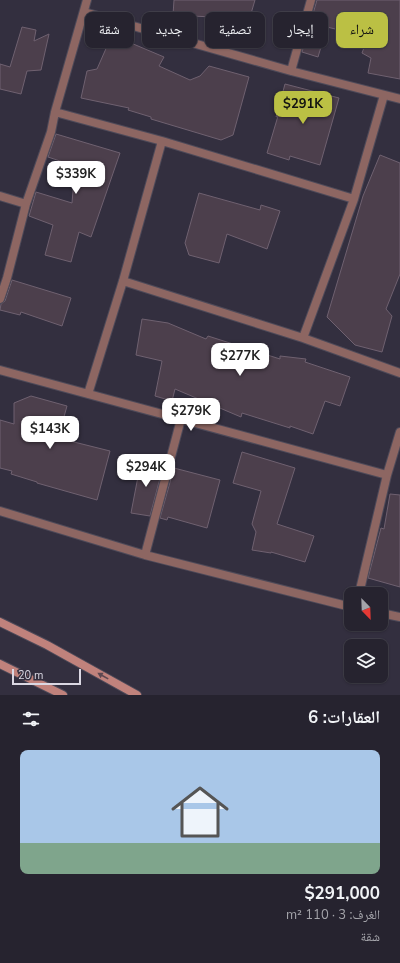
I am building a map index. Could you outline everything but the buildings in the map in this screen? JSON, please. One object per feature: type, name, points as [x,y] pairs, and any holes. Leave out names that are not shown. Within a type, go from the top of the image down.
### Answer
[{"type":"main road","points":[[0,622],[47,645],[137,695]]},
{"type":"main road","points":[[0,664],[62,695]]},
{"type":"street","points":[[0,299],[7,278],[26,204],[51,132],[55,112],[87,0]]},
{"type":"street","points":[[291,72],[311,0]]},
{"type":"street","points":[[84,12],[291,72],[400,99]]},
{"type":"street","points":[[303,338],[354,199],[384,95]]},
{"type":"street","points":[[55,112],[162,141],[354,199]]},
{"type":"street","points":[[88,394],[123,281],[162,141]]},
{"type":"street","points":[[0,196],[26,204]]},
{"type":"street","points":[[123,281],[303,338],[400,373]]},
{"type":"street","points":[[0,370],[387,475]]},
{"type":"street","points":[[145,555],[181,419]]},
{"type":"street","points":[[361,587],[387,475],[400,432]]},
{"type":"street","points":[[0,511],[145,555],[344,605]]},
{"type":"street","points":[[388,614],[400,617]]}]
